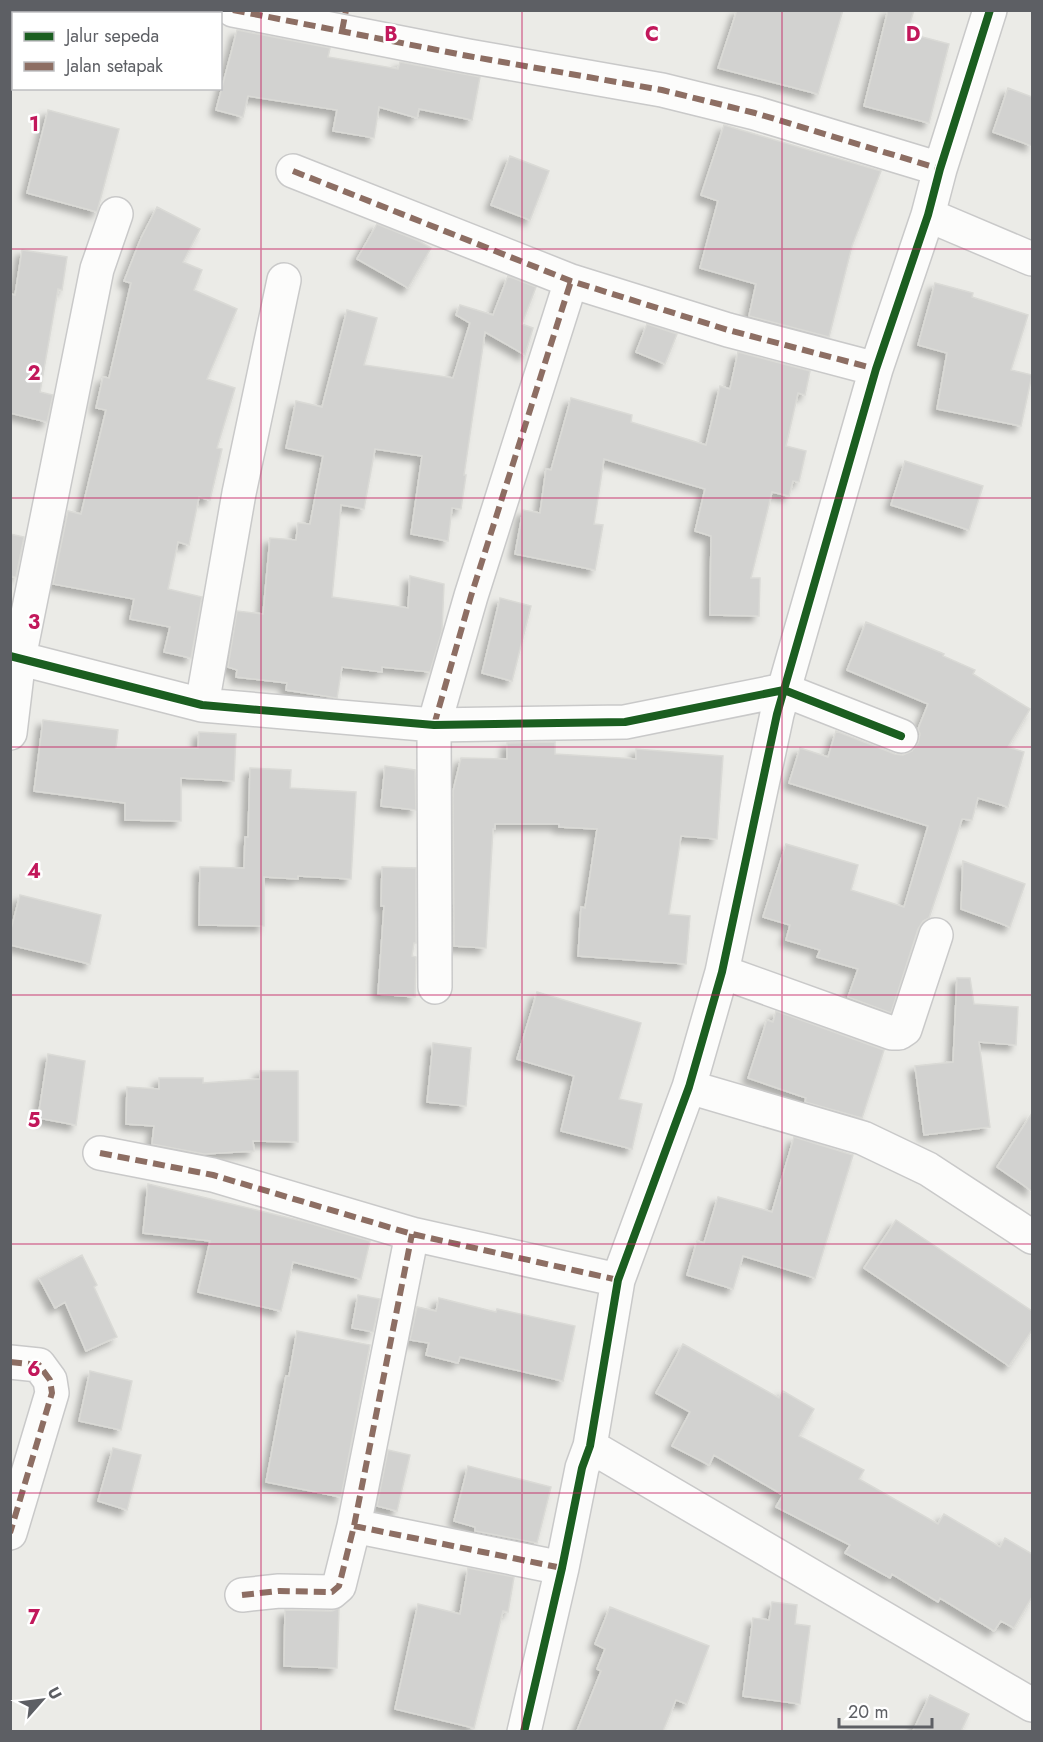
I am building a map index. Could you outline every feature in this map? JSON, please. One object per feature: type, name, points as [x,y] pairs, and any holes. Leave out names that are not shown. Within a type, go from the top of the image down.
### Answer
[{"type":"street","points":[[233,10],[344,21],[468,56],[662,90],[755,113],[940,169]]},
{"type":"street","points":[[524,1731],[562,1568],[582,1468],[590,1446],[618,1280],[689,1087],[723,972],[777,714],[876,369],[928,215],[940,169],[990,10]]},
{"type":"street","points":[[293,171],[571,281],[728,330],[876,369]]},
{"type":"street","points":[[10,734],[15,657],[97,269],[116,214]]},
{"type":"street","points":[[928,215],[1032,259]]},
{"type":"street","points":[[202,705],[239,493],[284,280]]},
{"type":"street","points":[[435,987],[434,726],[471,596],[571,281]]},
{"type":"street","points":[[15,657],[202,705],[434,726],[625,722],[784,690],[901,736]]},
{"type":"street","points":[[723,972],[892,1033],[900,1033],[905,1029],[936,935]]},
{"type":"street","points":[[689,1087],[863,1138],[928,1169],[1032,1237]]},
{"type":"street","points":[[100,1153],[213,1175],[412,1234],[618,1280]]},
{"type":"street","points":[[242,1595],[279,1591],[336,1590],[339,1586],[354,1526],[412,1234]]},
{"type":"street","points":[[10,1362],[39,1365],[50,1380],[52,1393],[10,1533]]},
{"type":"street","points":[[590,1446],[1032,1705]]},
{"type":"street","points":[[354,1526],[562,1568]]},
{"type":"building","points":[[737,10],[843,10],[818,94],[718,68]]},
{"type":"building","points":[[888,10],[914,10],[907,33],[949,44],[929,123],[864,106]]},
{"type":"building","points":[[237,30],[330,48],[328,57],[398,69],[400,62],[480,77],[472,120],[419,109],[417,118],[379,107],[374,138],[333,131],[337,110],[248,96],[243,117],[216,110]]},
{"type":"building","points":[[1008,88],[1032,97],[1032,146],[993,132]]},
{"type":"building","points":[[48,110],[119,129],[97,212],[27,193]]},
{"type":"building","points":[[724,125],[881,171],[852,246],[829,337],[749,316],[756,284],[700,268],[718,201],[701,195]]},
{"type":"building","points":[[510,156],[549,171],[530,220],[491,205]]},
{"type":"building","points":[[157,207],[200,229],[183,262],[202,270],[194,290],[237,309],[207,379],[235,388],[217,448],[222,449],[210,500],[199,497],[189,545],[178,542],[168,589],[202,597],[191,658],[164,652],[170,627],[130,619],[134,599],[53,584],[68,511],[81,514],[106,410],[96,408],[103,377],[109,378],[131,283],[124,281],[141,238]]},
{"type":"building","points":[[377,224],[431,248],[408,288],[357,259]]},
{"type":"building","points":[[22,250],[67,257],[62,290],[58,289],[40,392],[53,395],[47,422],[10,413],[10,294],[15,295]]},
{"type":"building","points":[[508,276],[536,287],[522,324],[533,328],[525,355],[485,332],[461,509],[452,508],[448,541],[411,534],[422,456],[375,449],[364,509],[341,505],[332,597],[408,608],[410,576],[444,584],[442,631],[430,672],[382,667],[382,672],[342,667],[337,698],[286,690],[287,683],[236,677],[237,670],[228,667],[237,611],[263,614],[270,538],[296,540],[298,523],[310,524],[323,456],[286,448],[296,401],[322,407],[347,310],[377,318],[364,365],[453,378],[470,323],[456,315],[460,305],[493,315]]},
{"type":"building","points":[[935,283],[973,293],[972,297],[1028,315],[1011,370],[1032,375],[1021,426],[937,409],[947,353],[918,345]]},
{"type":"building","points":[[647,324],[677,334],[665,364],[636,352]]},
{"type":"building","points":[[738,352],[810,371],[805,395],[798,393],[786,446],[806,451],[799,482],[793,481],[789,496],[772,492],[751,578],[760,578],[759,616],[710,615],[711,536],[695,531],[705,489],[604,459],[594,524],[603,525],[595,570],[515,554],[523,510],[540,513],[546,469],[551,470],[571,398],[632,415],[631,422],[706,445],[720,386],[730,389]]},
{"type":"building","points":[[905,461],[983,486],[969,530],[891,505]]},
{"type":"building","points":[[10,534],[24,537],[16,577],[10,576]]},
{"type":"building","points":[[500,598],[531,606],[512,681],[482,673]]},
{"type":"building","points":[[866,622],[944,654],[943,656],[975,670],[973,674],[1030,709],[1008,747],[1024,752],[1008,807],[978,798],[972,820],[962,819],[929,918],[923,921],[918,929],[891,1013],[848,997],[858,969],[817,957],[820,950],[786,940],[790,925],[763,917],[786,844],[858,865],[851,890],[904,907],[928,826],[789,783],[800,748],[828,757],[836,731],[895,754],[903,755],[912,751],[918,743],[920,734],[918,729],[928,704],[847,670]]},
{"type":"building","points":[[43,720],[118,730],[116,748],[198,748],[199,732],[236,734],[234,781],[181,778],[181,821],[125,820],[125,803],[34,791]]},
{"type":"building","points":[[555,742],[555,754],[636,759],[636,749],[723,756],[717,839],[681,836],[669,914],[690,916],[686,964],[578,956],[581,907],[585,908],[597,829],[559,827],[559,824],[495,824],[486,948],[454,946],[453,791],[461,758],[507,759],[507,743]]},
{"type":"building","points":[[385,766],[415,770],[416,810],[381,806]]},
{"type":"building","points":[[250,768],[291,770],[290,788],[356,792],[351,879],[264,877],[264,926],[199,925],[200,867],[244,868],[245,837],[248,837]]},
{"type":"building","points":[[963,861],[1025,884],[1010,927],[961,909]]},
{"type":"building","points":[[382,867],[416,868],[416,943],[414,943],[412,956],[416,957],[415,997],[378,994],[384,906],[381,906]]},
{"type":"building","points":[[20,895],[101,915],[90,964],[10,945],[10,933]]},
{"type":"building","points":[[957,978],[970,978],[974,1004],[1018,1007],[1016,1045],[979,1042],[990,1127],[924,1135],[915,1066],[953,1062]]},
{"type":"building","points":[[537,992],[641,1023],[619,1099],[642,1104],[632,1149],[561,1131],[574,1076],[517,1059]]},
{"type":"building","points":[[776,1011],[884,1050],[862,1118],[805,1102],[806,1098],[748,1078],[767,1020],[773,1022]]},
{"type":"building","points":[[433,1043],[471,1048],[466,1106],[427,1102]]},
{"type":"building","points":[[48,1054],[85,1061],[76,1125],[38,1118]]},
{"type":"building","points":[[260,1071],[298,1071],[298,1142],[253,1141],[254,1151],[204,1154],[152,1144],[154,1126],[126,1124],[127,1087],[159,1089],[159,1078],[203,1078],[203,1083],[260,1079]]},
{"type":"building","points":[[1032,1113],[1032,1191],[997,1167]]},
{"type":"building","points":[[794,1137],[853,1155],[815,1278],[743,1256],[733,1289],[687,1275],[697,1241],[704,1243],[718,1197],[772,1212]]},
{"type":"building","points":[[148,1184],[306,1222],[370,1241],[361,1279],[293,1262],[281,1311],[198,1292],[210,1241],[143,1233]]},
{"type":"building","points":[[896,1220],[1032,1311],[1032,1330],[1009,1366],[864,1268]]},
{"type":"building","points":[[82,1255],[97,1285],[94,1287],[117,1337],[86,1351],[65,1302],[55,1308],[39,1278]]},
{"type":"building","points":[[358,1295],[380,1299],[373,1332],[352,1328]]},
{"type":"building","points":[[439,1298],[496,1312],[497,1309],[575,1326],[563,1381],[460,1357],[458,1363],[426,1355],[429,1343],[410,1340],[417,1307],[436,1311]]},
{"type":"building","points":[[297,1331],[370,1345],[341,1497],[266,1482]]},
{"type":"building","points":[[683,1344],[779,1398],[783,1391],[814,1409],[799,1436],[864,1470],[859,1479],[938,1524],[944,1514],[1000,1547],[1005,1538],[1032,1554],[1032,1597],[1014,1628],[1001,1621],[994,1631],[940,1598],[938,1602],[892,1574],[890,1578],[845,1553],[850,1545],[776,1507],[783,1495],[714,1455],[709,1465],[672,1446],[690,1412],[656,1393]]},
{"type":"building","points":[[90,1371],[132,1381],[121,1430],[79,1421]]},
{"type":"building","points":[[113,1448],[141,1455],[127,1510],[98,1501]]},
{"type":"building","points":[[388,1450],[410,1455],[397,1511],[377,1506]]},
{"type":"building","points":[[468,1466],[551,1487],[537,1543],[475,1531],[475,1527],[454,1521]]},
{"type":"building","points":[[468,1568],[514,1577],[508,1612],[503,1611],[474,1728],[395,1709],[418,1604],[460,1614]]},
{"type":"building","points":[[772,1602],[797,1605],[795,1624],[810,1626],[800,1704],[743,1696],[753,1618],[769,1620]]},
{"type":"building","points":[[610,1607],[709,1646],[687,1704],[676,1700],[663,1731],[577,1731],[601,1671],[597,1669],[605,1649],[595,1644]]},
{"type":"building","points":[[339,1608],[337,1668],[284,1666],[285,1610],[332,1611]]},
{"type":"building","points":[[930,1695],[969,1714],[961,1731],[913,1731]]},
{"type":"marked path","points":[[233,10],[468,56],[662,90],[755,113],[940,169]]},
{"type":"marked path","points":[[342,31],[346,10]]},
{"type":"marked path","points":[[293,171],[571,281],[728,330],[876,369]]},
{"type":"marked path","points":[[434,725],[471,596],[571,281]]},
{"type":"marked path","points":[[100,1153],[213,1175],[412,1234],[618,1280]]},
{"type":"marked path","points":[[242,1595],[279,1591],[332,1592],[339,1586],[354,1526],[412,1234]]},
{"type":"marked path","points":[[10,1362],[39,1365],[50,1380],[52,1393],[10,1533]]},
{"type":"marked path","points":[[354,1526],[562,1568]]},
{"type":"cycle path","points":[[524,1732],[562,1568],[582,1468],[590,1446],[618,1280],[689,1087],[722,972],[777,714],[876,369],[928,215],[940,169],[990,10]]},
{"type":"cycle path","points":[[10,656],[202,705],[434,725],[625,722],[784,690],[901,736]]}]
